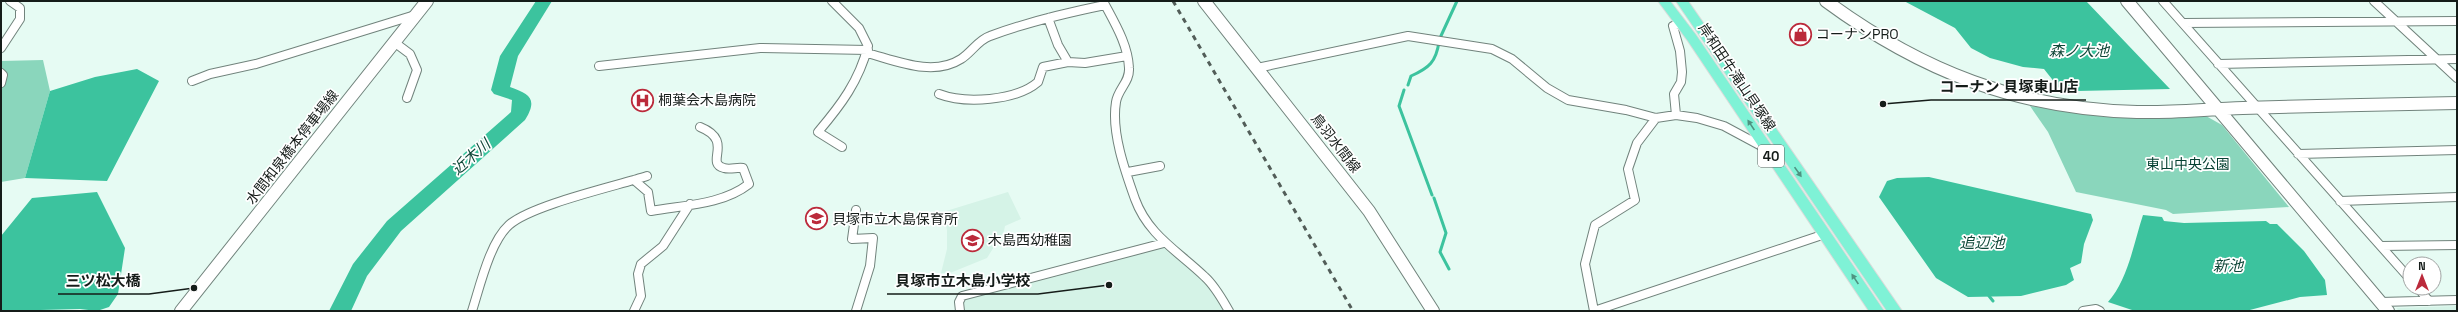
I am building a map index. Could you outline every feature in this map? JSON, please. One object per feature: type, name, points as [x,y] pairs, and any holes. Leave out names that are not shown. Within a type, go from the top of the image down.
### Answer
[{"type":"main road","name":"岸和田牛滝山貝塚線","points":[[1664,1],[1878,311]]},
{"type":"main road","name":"岸和田牛滝山貝塚線","points":[[1682,1],[1895,311]]},
{"type":"street","points":[[1,48],[20,19],[20,8],[10,1]]},
{"type":"street","name":"水間和泉橋本停車場線","points":[[181,311],[427,1]]},
{"type":"street","points":[[832,1],[859,28],[868,46],[861,76],[849,95],[818,132],[842,147]]},
{"type":"street","name":"鳥羽水間線","points":[[1204,1],[1369,211],[1433,311]]},
{"type":"street","points":[[1826,1],[1879,40],[1902,53],[1972,84],[2043,103],[2108,110],[2219,109],[2457,103]]},
{"type":"street","points":[[2127,1],[2384,306],[2429,301],[2457,300]]},
{"type":"street","points":[[2163,1],[2402,270]]},
{"type":"street","points":[[2374,1],[2457,78]]},
{"type":"street","points":[[599,66],[760,48],[867,52],[927,67],[949,65],[963,58],[980,40],[988,36],[1104,3],[1121,34],[1127,56],[1129,79],[1116,100],[1115,122],[1138,208],[1152,232],[1204,276],[1220,294],[1229,311]]},
{"type":"street","points":[[192,81],[210,74],[256,64],[416,15]]},
{"type":"street","points":[[1048,18],[1058,44],[1068,62]]},
{"type":"street","points":[[2183,23],[2395,20],[2457,21]]},
{"type":"street","points":[[1676,115],[1674,94],[1681,82],[1682,72],[1680,51],[1673,26],[1680,23]]},
{"type":"street","points":[[1257,68],[1408,36],[1492,49],[1512,59],[1547,88],[1568,100],[1626,110],[1656,118],[1676,115],[1697,118],[1724,126],[1766,148]]},
{"type":"street","points":[[394,42],[410,54],[417,70],[407,98]]},
{"type":"street","points":[[939,94],[956,100],[972,101],[1007,95],[1037,84],[1042,76],[1043,67],[1068,62],[1084,63],[1127,56]]},
{"type":"street","points":[[2218,64],[2457,59]]},
{"type":"street","points":[[1,73],[3,75],[1,83]]},
{"type":"street","points":[[1656,118],[1637,143],[1628,170],[1635,200],[1595,225],[1590,239],[1585,264],[1594,311],[1825,234]]},
{"type":"street","points":[[634,180],[648,192],[651,210],[710,201],[744,190],[749,184],[743,168],[726,169],[719,166],[716,162],[718,141],[715,134],[712,130],[700,126]]},
{"type":"street","points":[[2298,154],[2457,150]]},
{"type":"street","points":[[1128,172],[1160,166]]},
{"type":"street","points":[[472,311],[497,245],[510,224],[544,209],[646,176]]},
{"type":"street","points":[[2340,201],[2457,197]]},
{"type":"street","points":[[634,311],[641,296],[638,274],[641,264],[663,246],[690,204]]},
{"type":"street","points":[[856,210],[852,239],[873,238],[870,266],[856,311]]},
{"type":"street","points":[[960,311],[959,302],[962,296],[1164,243]]},
{"type":"street","points":[[2381,246],[2457,245]]},
{"type":"street","points":[[2425,296],[2429,301]]},
{"type":"street","points":[[2083,311],[2096,309],[2100,311]]},
{"type":"shaded area","name":"木島西幼稚園","points":[[1008,192],[1021,219],[1005,226],[1004,231],[987,258],[950,273],[941,273],[947,249],[947,230],[943,212]]},
{"type":"shaded area","points":[[1164,243],[1205,276],[1229,311],[965,311],[964,300],[970,294]]},
{"type":"shaded area","points":[[2457,306],[2457,311],[2399,311],[2396,308]]},
{"type":"green space","points":[[43,60],[50,91],[25,178],[1,182],[1,61]]},
{"type":"green space","name":"東山中央公園","points":[[2030,106],[2107,117],[2206,116],[2222,125],[2289,207],[2173,214],[2166,210],[2076,192],[2048,132]]},
{"type":"water","name":"森ノ大池","points":[[1904,1],[2086,1],[2170,89],[2077,91],[2059,88],[2044,69],[2023,67],[1990,58],[1971,48],[1955,28]]},
{"type":"water","points":[[137,69],[159,81],[107,181],[25,178],[50,91],[95,77]]},
{"type":"water","name":"追辺池","points":[[1929,177],[2091,214],[2093,220],[2084,244],[2081,263],[2070,268],[2074,280],[2066,285],[2021,296],[1968,297],[1936,278],[1879,197],[1887,181],[1897,178]]},
{"type":"water","points":[[97,192],[125,248],[118,294],[109,307],[97,311],[80,309],[1,311],[1,236],[32,198]]},
{"type":"water","name":"新池","points":[[2143,215],[2162,217],[2164,221],[2184,223],[2266,221],[2270,224],[2277,224],[2304,251],[2325,280],[2327,295],[2300,297],[2246,311],[2135,311],[2108,302],[2121,283],[2130,260]]},
{"type":"waterway","name":"近木川","points":[[340,311],[360,270],[376,247],[394,226],[434,188],[477,153],[518,116],[521,110],[521,97],[500,90],[509,56],[544,1]]},
{"type":"waterway","points":[[1440,38],[1457,1]]},
{"type":"waterway","points":[[1408,85],[1411,76],[1431,64],[1436,55],[1439,42]]},
{"type":"waterway","points":[[1404,90],[1399,106],[1432,195]]},
{"type":"waterway","points":[[1434,198],[1446,233],[1440,252],[1449,269]]},
{"type":"waterway","points":[[1989,296],[1993,301]]},
{"type":"railway","points":[[1173,1],[1353,311]]},
{"type":"place","name":"コーナンPRO","points":[[1800,34]]},
{"type":"place","name":"桐葉会木島病院","points":[[643,100]]},
{"type":"place","name":"コーナン 貝塚東山店","points":[[1883,104]]},
{"type":"place","name":"貝塚市立木島保育所","points":[[817,219]]},
{"type":"place","name":"木島西幼稚園","points":[[973,240]]},
{"type":"place","name":"貝塚市立木島小学校","points":[[1109,285]]},
{"type":"place","name":"三ツ松大橋","points":[[194,288]]}]
